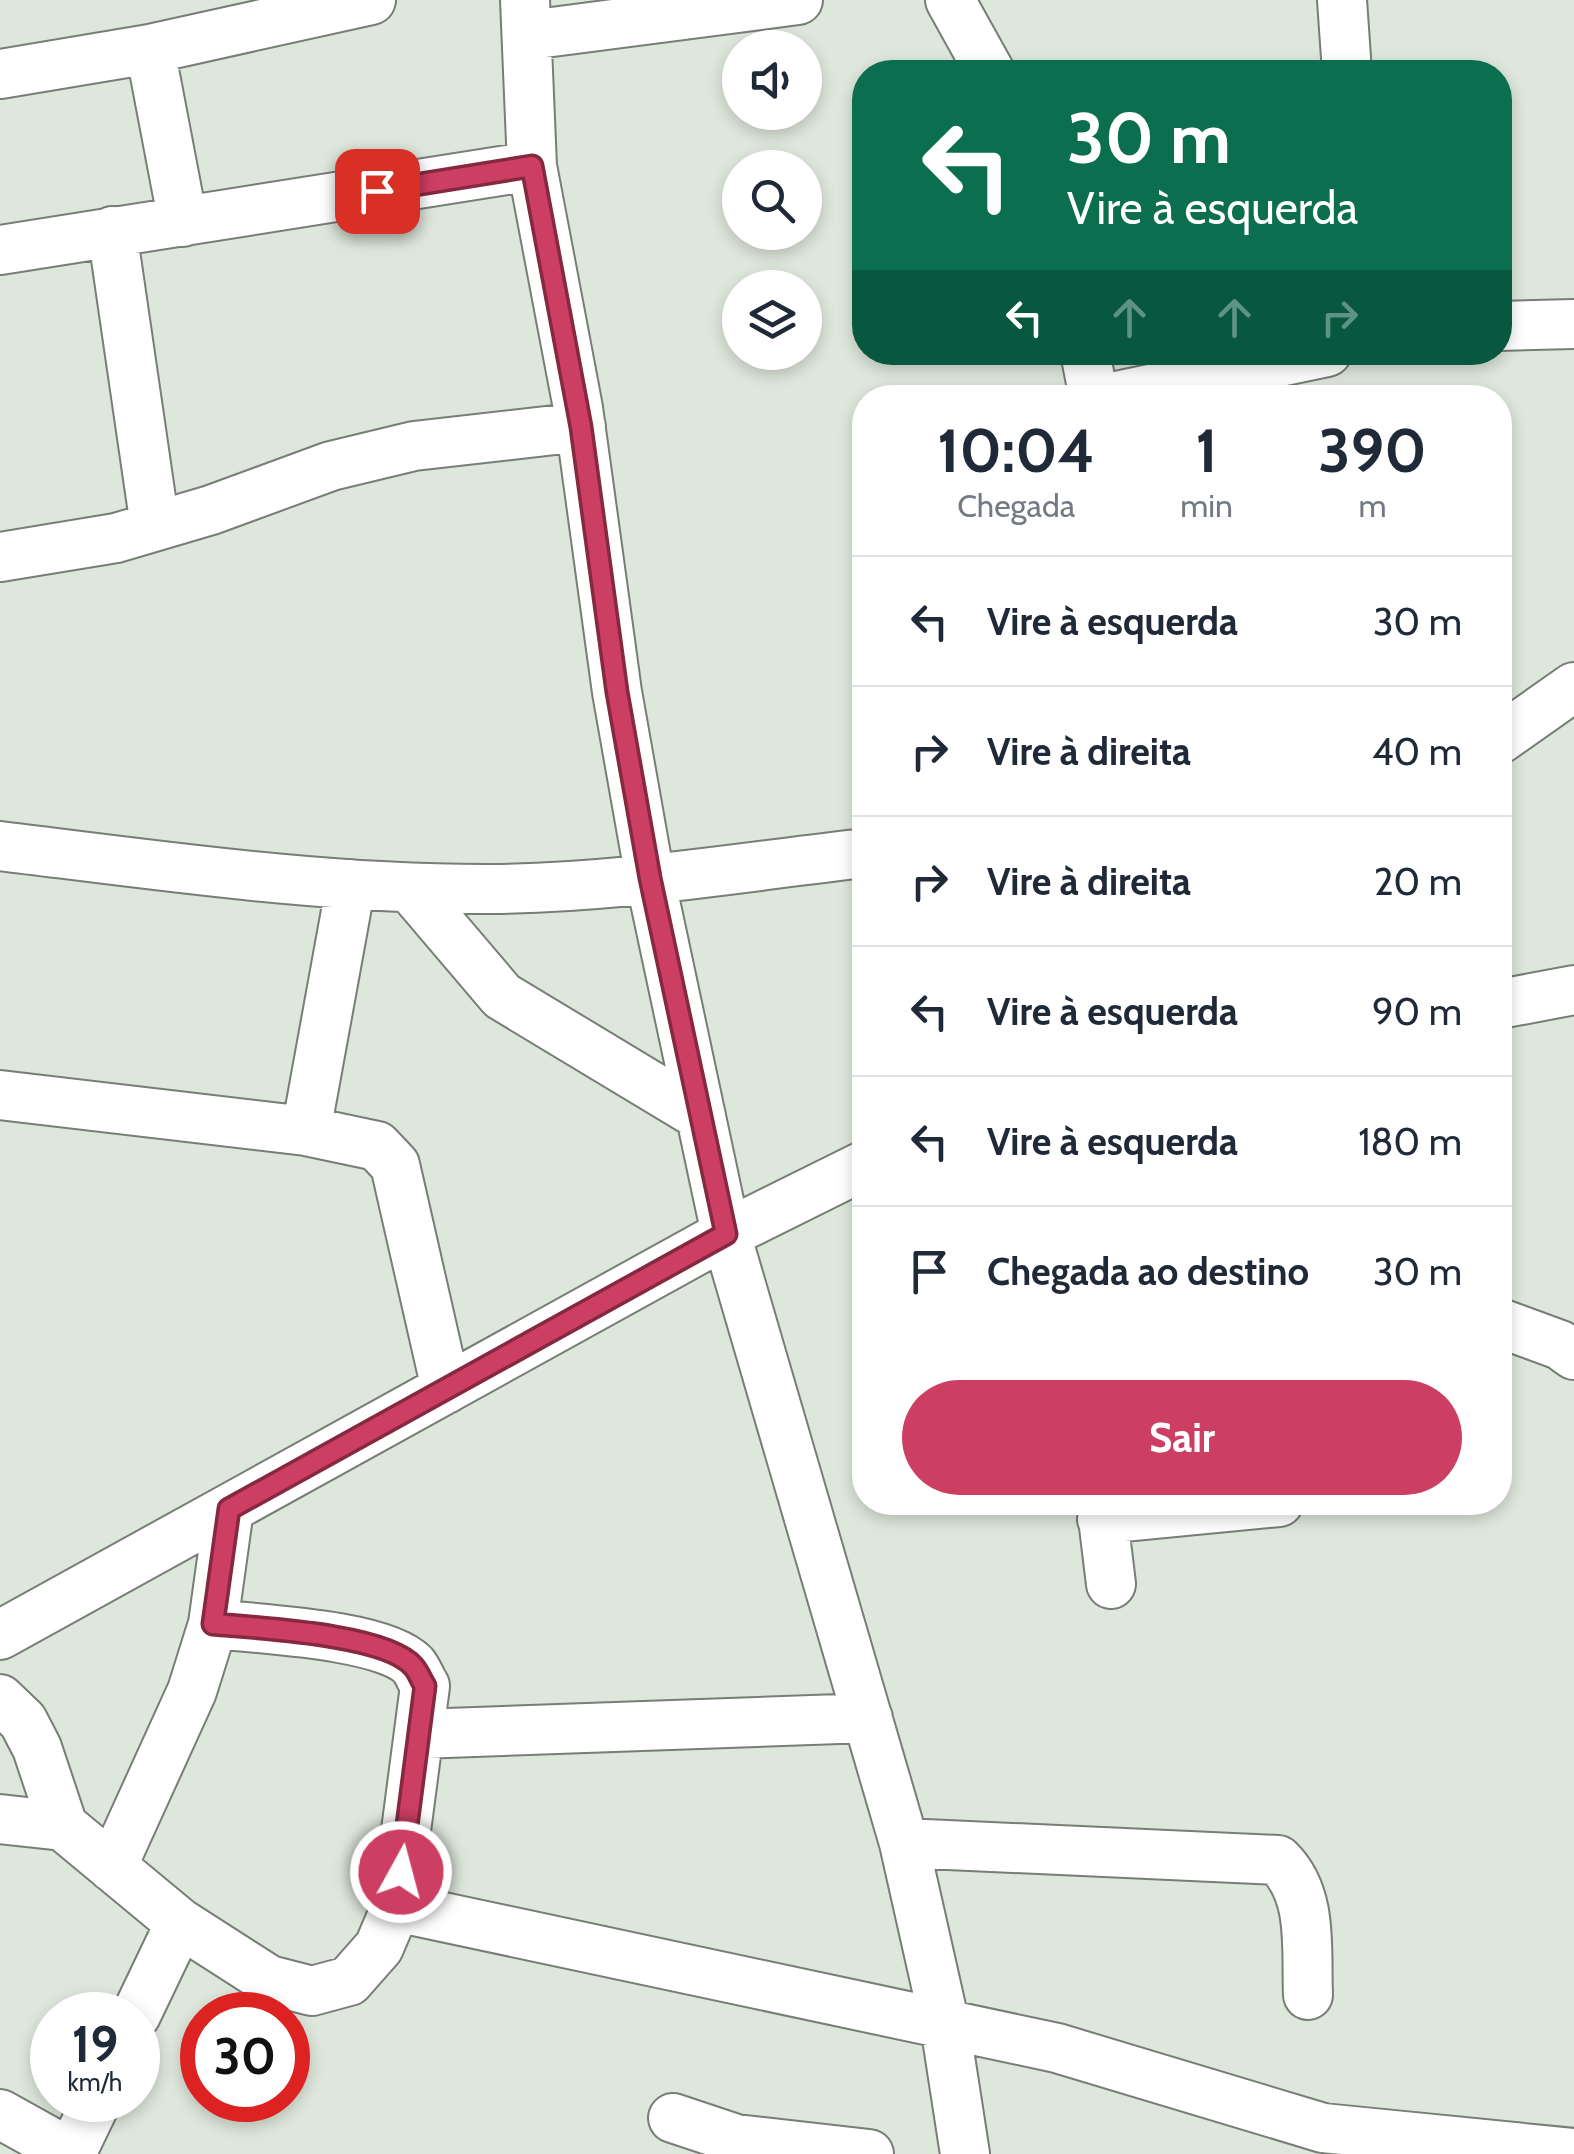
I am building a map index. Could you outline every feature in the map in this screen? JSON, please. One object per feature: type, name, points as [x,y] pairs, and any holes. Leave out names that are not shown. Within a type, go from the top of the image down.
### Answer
[{"type":"street","points":[[0,74],[150,49],[371,0]]},
{"type":"street","points":[[798,0],[527,18],[532,166],[581,427],[617,692],[650,878],[726,1234],[904,1842],[945,2025],[965,2154]]},
{"type":"street","points":[[950,0],[983,60]]},
{"type":"street","points":[[1342,0],[1346,60]]},
{"type":"street","points":[[150,49],[183,222]]},
{"type":"street","points":[[0,250],[532,166]]},
{"type":"street","points":[[112,231],[155,526]]},
{"type":"street","points":[[1512,326],[1574,324]]},
{"type":"street","points":[[1169,385],[1265,365]]},
{"type":"street","points":[[0,556],[116,538],[331,466],[414,446],[581,427]]},
{"type":"street","points":[[1512,731],[1574,687]]},
{"type":"street","points":[[0,846],[411,889],[498,889],[650,878],[852,855]]},
{"type":"street","points":[[306,1131],[351,884]]},
{"type":"street","points":[[411,889],[502,996],[701,1116]]},
{"type":"street","points":[[1512,1002],[1574,990]]},
{"type":"street","points":[[0,1095],[306,1131],[377,1146],[394,1165],[446,1389]]},
{"type":"street","points":[[0,1636],[726,1234],[852,1184]]},
{"type":"street","points":[[1512,1327],[1560,1345],[1574,1355]]},
{"type":"street","points":[[112,1867],[192,1691],[213,1624],[229,1509]]},
{"type":"street","points":[[1101,1515],[1110,1584]]},
{"type":"street","points":[[0,1698],[23,1721],[37,1748],[62,1826],[180,1923],[268,1980],[312,1991],[349,1982],[379,1947],[396,1907],[425,1686],[412,1664],[391,1652],[333,1636],[213,1624]]},
{"type":"street","points":[[419,1734],[868,1718]]},
{"type":"street","points":[[0,1819],[62,1826]]},
{"type":"street","points":[[904,1842],[1278,1860],[1292,1874],[1304,1903],[1308,1995]]},
{"type":"street","points":[[396,1907],[1057,2048],[1324,2128],[1574,2152]]},
{"type":"street","points":[[147,1992],[180,1923]]},
{"type":"street","points":[[0,2114],[72,2154],[86,2122]]},
{"type":"street","points":[[673,2118],[736,2139],[869,2154]]},
{"type":"route","points":[[377,191],[532,166],[581,427],[617,692],[650,878],[726,1234],[229,1509],[213,1624],[333,1636],[391,1652],[412,1664],[425,1686],[401,1872]]}]
